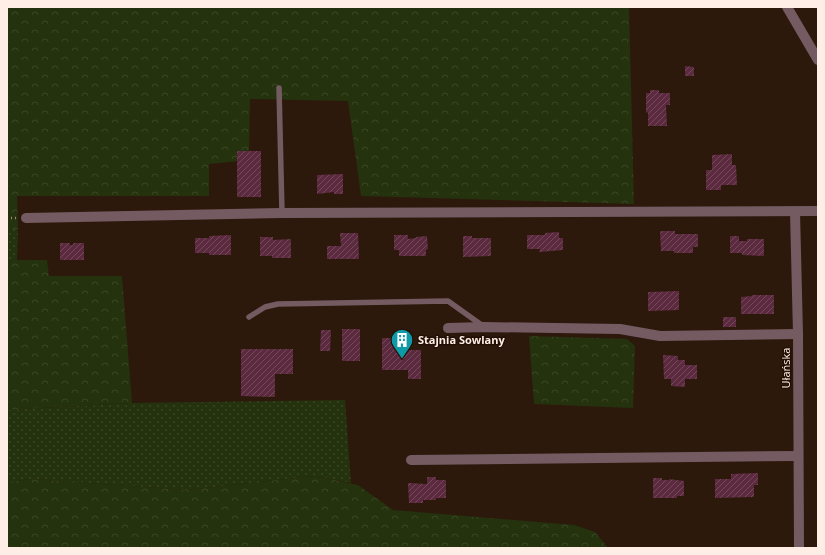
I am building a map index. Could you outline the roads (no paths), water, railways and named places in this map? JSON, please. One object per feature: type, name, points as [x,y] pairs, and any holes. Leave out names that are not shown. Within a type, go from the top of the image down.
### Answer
[{"type":"street","points":[[787,7],[818,60]]},
{"type":"street","points":[[26,218],[282,213],[818,211]]},
{"type":"street","name":"Ułańska","points":[[795,212],[798,334],[799,548]]},
{"type":"street","points":[[448,328],[484,327],[620,329],[660,336],[798,334]]},
{"type":"street","points":[[411,460],[798,456]]},
{"type":"lane","points":[[279,88],[282,213]]},
{"type":"lane","points":[[249,317],[265,307],[278,304],[448,301],[484,327]]},
{"type":"place","name":"Stajnia Sowlany","points":[[402,360]]}]
